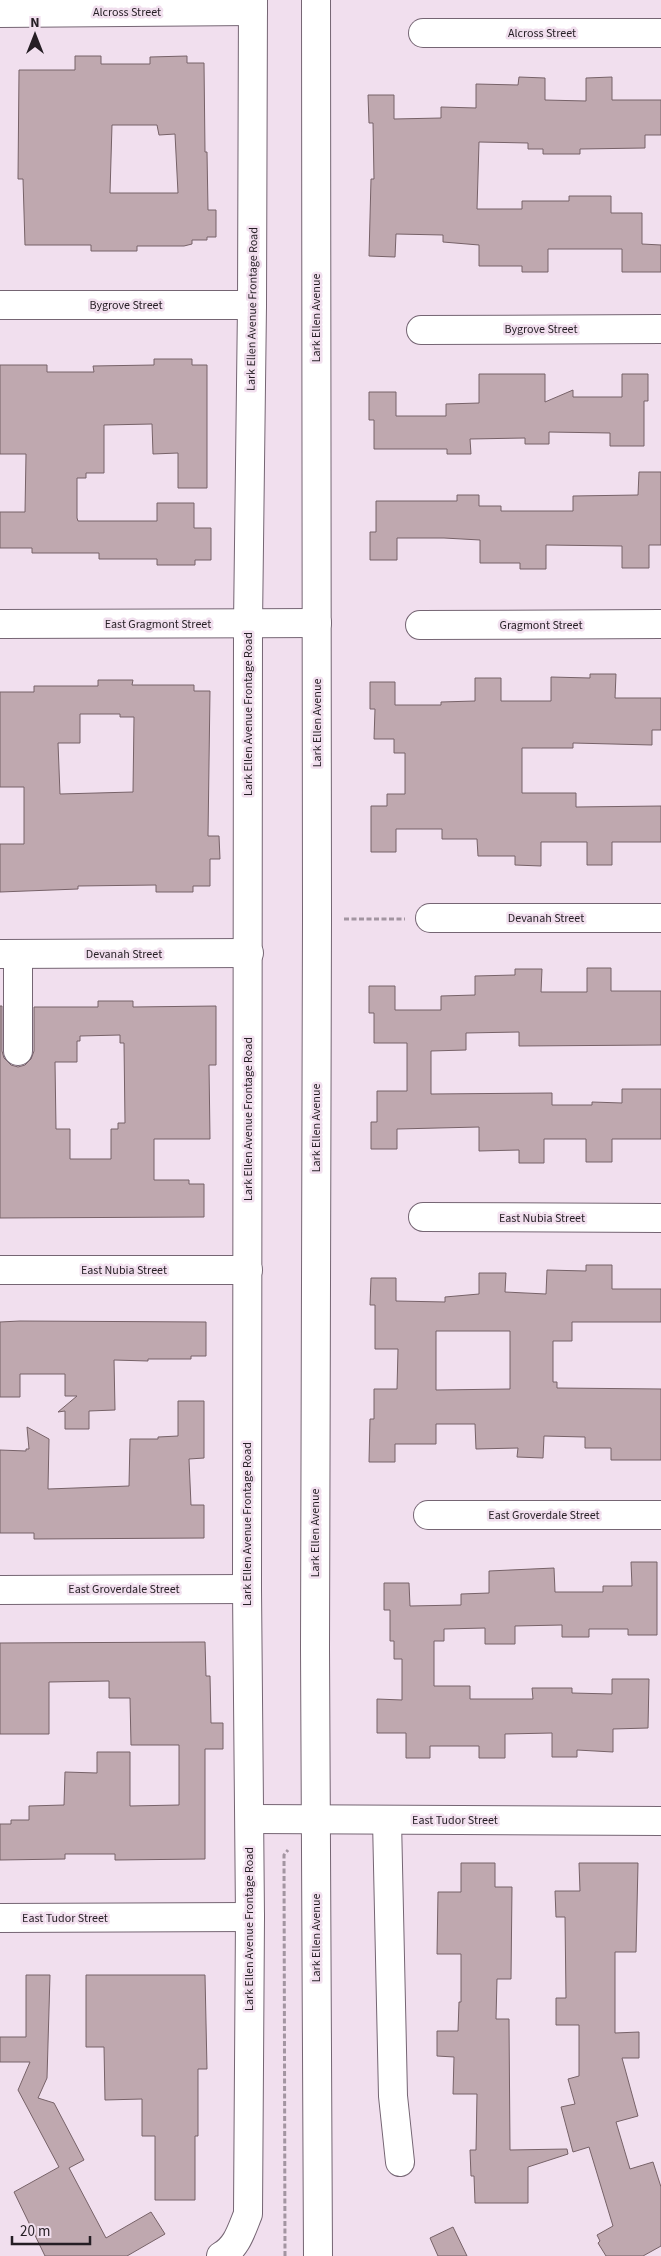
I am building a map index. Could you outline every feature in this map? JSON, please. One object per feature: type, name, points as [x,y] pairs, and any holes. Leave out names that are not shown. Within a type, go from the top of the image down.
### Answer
[{"type":"street","name":"Lark Ellen Avenue","points":[[316,0],[317,919],[315,1820],[318,2256]]},
{"type":"street","name":"Alcross Street","points":[[0,13],[253,6]]},
{"type":"street","name":"Lark Ellen Avenue Frontage Road","points":[[230,2246],[248,2214],[250,1819],[247,1589],[248,624],[253,6]]},
{"type":"street","name":"Alcross Street","points":[[422,33],[661,34]]},
{"type":"street","name":"Bygrove Street","points":[[0,305],[252,305]]},
{"type":"street","name":"Bygrove Street","points":[[421,330],[661,329]]},
{"type":"street","name":"East Gragmont Street","points":[[0,624],[317,623]]},
{"type":"street","name":"Gragmont Street","points":[[420,625],[661,624]]},
{"type":"street","name":"Devanah Street","points":[[430,918],[661,918]]},
{"type":"street","name":"Devanah Street","points":[[9,954],[249,953]]},
{"type":"street","points":[[9,954],[18,1051]]},
{"type":"street","name":"East Nubia Street","points":[[423,1217],[661,1218]]},
{"type":"street","name":"East Nubia Street","points":[[0,1270],[248,1270]]},
{"type":"street","name":"East Groverdale Street","points":[[428,1515],[661,1515]]},
{"type":"street","name":"East Groverdale Street","points":[[0,1590],[247,1589]]},
{"type":"street","name":"East Tudor Street","points":[[250,1819],[661,1821]]},
{"type":"street","points":[[387,1820],[393,2096],[400,2162]]},
{"type":"street","name":"East Tudor Street","points":[[0,1918],[250,1917]]},
{"type":"path","points":[[317,919],[430,918]]},
{"type":"path","points":[[285,2256],[284,1855],[315,1820]]},
{"type":"building","points":[[75,56],[101,56],[101,64],[150,64],[150,57],[187,56],[187,63],[204,63],[208,210],[216,210],[216,237],[207,237],[207,240],[192,240],[192,244],[184,246],[137,246],[137,251],[91,251],[91,245],[25,245],[23,179],[18,179],[19,70],[75,70]],"holes":[[[112,125],[157,125],[159,135],[175,134],[178,193],[110,193]]]},
{"type":"building","points":[[519,77],[545,78],[545,100],[586,101],[586,78],[612,77],[612,100],[661,100],[661,135],[645,135],[645,148],[580,149],[580,154],[543,154],[543,149],[528,149],[528,143],[479,142],[477,209],[522,209],[522,201],[569,201],[569,196],[611,196],[611,213],[642,213],[642,244],[661,245],[661,272],[622,272],[622,249],[548,249],[548,272],[522,272],[522,266],[479,266],[479,245],[443,242],[443,235],[396,234],[395,257],[369,256],[371,179],[374,179],[373,123],[369,123],[368,95],[394,95],[394,119],[441,118],[441,107],[476,108],[476,84],[518,85]]},
{"type":"building","points":[[154,359],[192,359],[192,365],[207,365],[207,488],[178,488],[178,453],[153,454],[152,424],[104,425],[104,473],[86,473],[86,478],[77,478],[77,518],[78,521],[157,521],[157,503],[194,503],[194,528],[211,528],[211,560],[195,560],[195,565],[157,565],[157,559],[99,559],[99,553],[32,553],[32,548],[0,548],[0,512],[25,512],[26,454],[0,454],[0,365],[47,365],[47,372],[94,372],[93,366],[154,365]]},
{"type":"building","points":[[479,374],[545,374],[545,402],[573,390],[573,397],[622,397],[622,374],[648,374],[648,401],[644,401],[644,446],[610,446],[610,433],[549,432],[549,444],[525,444],[525,438],[470,439],[471,454],[447,454],[447,449],[374,449],[374,420],[369,420],[369,392],[396,392],[396,416],[446,416],[446,404],[479,403]]},
{"type":"building","points":[[639,472],[661,472],[661,545],[649,545],[649,568],[622,568],[622,546],[546,545],[546,569],[520,569],[520,563],[480,563],[480,540],[444,538],[397,538],[397,560],[370,560],[370,532],[376,532],[376,501],[457,501],[457,495],[479,495],[479,506],[501,506],[501,511],[573,511],[573,496],[638,495]]},
{"type":"building","points":[[590,674],[616,674],[615,698],[661,698],[661,730],[652,730],[652,745],[573,743],[573,748],[522,748],[522,793],[576,793],[576,807],[661,806],[661,842],[612,842],[612,865],[587,865],[587,842],[541,842],[541,866],[515,865],[515,856],[478,856],[477,839],[442,839],[442,829],[396,829],[396,852],[371,852],[371,806],[387,806],[387,794],[405,794],[405,753],[394,753],[394,739],[374,739],[375,709],[370,709],[370,682],[395,682],[395,705],[441,705],[441,702],[475,701],[475,678],[501,678],[501,701],[551,701],[551,677],[590,678]]},
{"type":"building","points":[[98,680],[133,680],[132,685],[194,685],[194,691],[210,691],[208,836],[219,836],[220,859],[210,859],[210,886],[193,886],[193,892],[156,892],[156,885],[78,886],[78,889],[0,892],[0,844],[24,844],[24,787],[0,787],[0,692],[34,692],[34,686],[98,686]],"holes":[[[80,714],[120,714],[120,717],[134,717],[133,792],[60,794],[58,743],[80,743]]]},
{"type":"building","points":[[587,968],[611,968],[611,991],[661,991],[661,1045],[519,1046],[519,1032],[466,1033],[466,1050],[431,1051],[431,1094],[552,1093],[552,1105],[592,1105],[592,1102],[622,1103],[622,1089],[661,1089],[661,1139],[612,1139],[612,1162],[586,1162],[586,1139],[544,1139],[544,1163],[519,1163],[519,1150],[479,1151],[479,1127],[397,1129],[397,1149],[371,1149],[371,1122],[377,1122],[377,1091],[407,1091],[407,1043],[374,1043],[374,1013],[369,1013],[369,986],[395,986],[395,1010],[441,1010],[441,996],[475,995],[475,976],[515,975],[515,969],[542,969],[541,992],[587,992]]},
{"type":"building","points":[[98,1001],[133,1001],[133,1007],[216,1006],[216,1065],[209,1065],[210,1139],[154,1139],[154,1180],[189,1180],[189,1184],[204,1184],[204,1217],[0,1218],[0,1006],[2,1006],[2,1051],[4,1058],[11,1065],[18,1067],[25,1065],[31,1059],[34,1051],[34,1007],[98,1007]],"holes":[[[120,1035],[120,1043],[124,1043],[125,1123],[118,1123],[118,1129],[111,1129],[111,1159],[70,1159],[70,1129],[56,1129],[55,1062],[77,1062],[77,1041],[80,1041],[80,1036]]]},
{"type":"building","points":[[586,1265],[612,1265],[612,1289],[661,1289],[661,1322],[572,1322],[572,1341],[553,1341],[553,1382],[557,1382],[557,1388],[661,1389],[661,1460],[611,1460],[611,1448],[585,1448],[585,1437],[544,1436],[543,1458],[517,1457],[518,1448],[476,1449],[475,1424],[436,1424],[436,1444],[395,1444],[395,1462],[369,1462],[370,1419],[374,1419],[374,1389],[397,1389],[398,1349],[375,1349],[375,1305],[370,1305],[371,1278],[396,1278],[396,1301],[445,1302],[445,1297],[479,1294],[479,1273],[506,1273],[505,1292],[546,1294],[547,1270],[586,1271]],"holes":[[[436,1331],[510,1331],[510,1389],[436,1390]]]},
{"type":"building","points":[[0,1322],[206,1322],[206,1356],[191,1356],[191,1359],[148,1359],[148,1361],[114,1360],[115,1410],[89,1411],[89,1429],[65,1429],[65,1411],[58,1412],[77,1396],[65,1396],[65,1374],[20,1374],[20,1397],[0,1397]]},
{"type":"building","points":[[178,1401],[204,1401],[204,1458],[189,1459],[191,1505],[204,1505],[204,1538],[34,1539],[34,1533],[0,1533],[0,1450],[26,1451],[26,1449],[29,1449],[27,1427],[49,1439],[48,1489],[129,1486],[130,1439],[158,1439],[158,1437],[178,1436]]},
{"type":"building","points":[[631,1562],[657,1562],[657,1635],[628,1635],[628,1629],[589,1629],[589,1637],[562,1637],[562,1625],[515,1626],[515,1644],[485,1644],[485,1628],[444,1629],[444,1641],[434,1641],[434,1686],[470,1686],[470,1699],[533,1699],[532,1688],[572,1688],[572,1693],[612,1694],[612,1679],[649,1679],[648,1728],[613,1729],[613,1752],[577,1750],[577,1757],[552,1757],[552,1733],[505,1734],[505,1758],[479,1758],[479,1746],[430,1746],[430,1758],[406,1758],[406,1733],[377,1733],[377,1699],[402,1700],[402,1659],[394,1659],[394,1641],[390,1641],[390,1610],[384,1610],[384,1583],[409,1583],[410,1606],[461,1605],[461,1594],[489,1593],[489,1571],[554,1568],[555,1592],[603,1592],[603,1586],[632,1586]]},
{"type":"building","points":[[205,1642],[206,1676],[210,1676],[211,1723],[223,1723],[223,1749],[205,1749],[205,1859],[115,1860],[115,1854],[65,1854],[65,1859],[0,1860],[0,1824],[11,1824],[11,1820],[29,1820],[29,1806],[64,1805],[65,1772],[97,1773],[97,1752],[130,1752],[130,1806],[179,1805],[179,1745],[131,1745],[130,1698],[109,1698],[109,1681],[49,1682],[49,1734],[0,1734],[0,1643]]},
{"type":"building","points":[[461,1863],[495,1863],[495,1887],[512,1887],[511,1979],[497,1979],[496,2019],[509,2019],[510,2150],[567,2149],[568,2154],[528,2167],[528,2203],[475,2203],[474,2176],[471,2176],[470,2150],[476,2150],[477,2094],[453,2094],[454,2057],[437,2056],[437,2031],[458,2031],[459,2002],[461,2002],[461,1954],[437,1954],[438,1892],[461,1892]]},
{"type":"building","points":[[579,1863],[638,1863],[636,1952],[615,1952],[615,2033],[639,2032],[639,2058],[622,2058],[638,2116],[616,2122],[630,2169],[653,2162],[661,2187],[661,2246],[643,2256],[606,2256],[598,2243],[600,2241],[597,2235],[613,2226],[589,2147],[573,2152],[561,2107],[575,2104],[568,2079],[579,2076],[579,2025],[556,2025],[556,1998],[566,1998],[565,1917],[556,1917],[555,1891],[580,1891]]},
{"type":"building","points":[[26,1975],[50,1975],[47,2078],[38,2098],[54,2103],[84,2160],[69,2168],[106,2238],[151,2212],[165,2234],[127,2256],[45,2256],[14,2192],[59,2167],[18,2090],[30,2062],[0,2062],[0,2037],[26,2037]]},
{"type":"building","points":[[86,1975],[205,1975],[207,2069],[198,2069],[198,2136],[195,2136],[195,2200],[155,2200],[155,2136],[142,2136],[142,2099],[105,2100],[104,2047],[86,2047]]},
{"type":"building","points":[[453,2227],[467,2256],[438,2256],[430,2238]]}]
